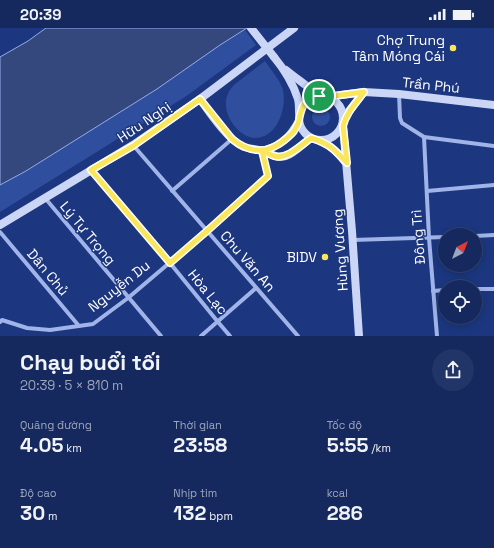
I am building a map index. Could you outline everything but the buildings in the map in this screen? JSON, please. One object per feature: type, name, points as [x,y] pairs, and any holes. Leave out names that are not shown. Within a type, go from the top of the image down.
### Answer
[{"type":"street","points":[[252,28],[282,67],[294,88],[299,100],[299,118],[301,128],[305,134],[330,146],[347,163]]},
{"type":"street","name":"Hữu Nghị","points":[[0,225],[133,146],[200,99],[294,28]]},
{"type":"street","points":[[282,67],[300,82],[338,103],[344,115],[343,123]]},
{"type":"street","points":[[200,99],[232,139],[243,147],[280,157],[288,156],[315,139],[326,140],[333,137],[339,132],[349,111],[364,92]]},
{"type":"street","name":"Trần Phú","points":[[323,96],[364,92],[399,94],[494,105]]},
{"type":"street","points":[[399,94],[400,118],[402,123],[424,137],[494,146]]},
{"type":"street","points":[[262,151],[277,146],[291,135],[306,102],[312,98],[323,96]]},
{"type":"street","name":"Hùng Vương","points":[[343,123],[353,240],[359,336]]},
{"type":"street","name":"Đông Trì","points":[[424,137],[429,238],[437,336]]},
{"type":"street","points":[[172,191],[232,139]]},
{"type":"street","name":"Chu Văn An","points":[[133,146],[298,336]]},
{"type":"street","name":"Nguyễn Du","points":[[1,320],[27,328],[50,330],[93,324],[128,298],[170,263],[268,176],[262,151]]},
{"type":"street","name":"Hòa Lạc","points":[[91,170],[230,336]]},
{"type":"street","points":[[427,191],[494,186]]},
{"type":"street","name":"Lý Tự Trọng","points":[[45,198],[161,336]]},
{"type":"street","name":"Dân Chủ","points":[[0,232],[79,326]]},
{"type":"street","points":[[482,236],[494,235]]},
{"type":"street","points":[[353,240],[438,237]]},
{"type":"street","points":[[201,336],[256,288]]},
{"type":"street","points":[[482,289],[494,289]]},
{"type":"street","points":[[433,291],[438,291]]},
{"type":"shaded area","points":[[46,28],[247,28],[157,89],[26,171],[0,185],[0,57],[28,41]]},
{"type":"shaded area","points":[[245,30],[256,45],[185,97],[0,212],[0,185],[26,171],[157,89],[220,45]]},
{"type":"shaded area","points":[[265,61],[282,86],[284,97],[282,113],[275,128],[269,133],[263,137],[249,137],[244,135],[235,127],[227,111],[226,100],[229,91],[235,84]]},
{"type":"shaded area","points":[[321,108],[327,111],[330,117],[327,123],[321,126],[315,123],[312,117],[315,111]]},
{"type":"place","name":"Chợ Trung Tâm Móng Cái","points":[[453,48]]},
{"type":"place","name":"BIDV","points":[[325,257]]},
{"type":"route","points":[[319,96],[306,102],[302,108],[299,121],[291,135],[277,146],[262,151],[243,147],[232,139],[200,99],[133,146],[91,170],[170,263],[268,176],[262,151],[280,157],[288,156],[311,138],[330,146],[347,163],[343,126],[344,121],[349,111],[364,92],[326,97],[319,96]]}]
